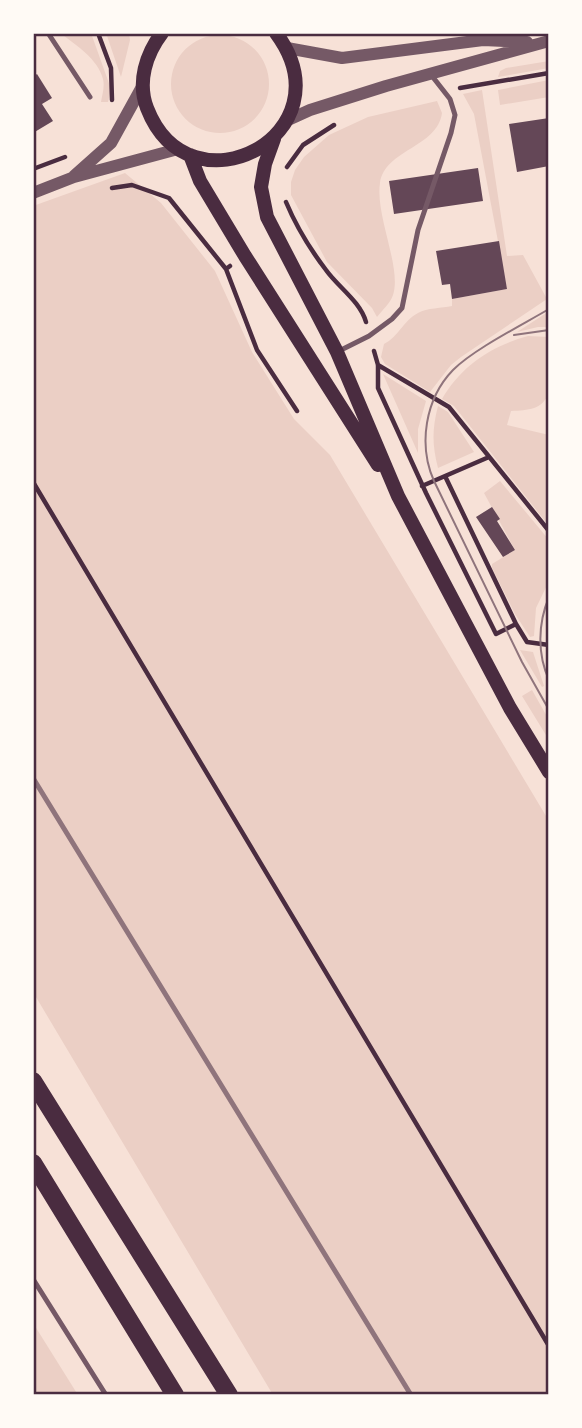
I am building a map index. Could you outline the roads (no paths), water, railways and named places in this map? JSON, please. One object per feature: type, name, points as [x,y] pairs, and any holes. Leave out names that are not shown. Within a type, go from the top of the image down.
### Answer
[{"type":"main road","points":[[146,33],[152,48]]},
{"type":"main road","points":[[162,33],[145,66],[143,85],[145,104],[152,122],[164,137],[184,152],[207,160],[225,161],[243,158],[274,139]]},
{"type":"main road","points":[[276,33],[287,48],[294,65],[296,84],[288,120],[274,139],[265,164],[261,187],[267,217],[337,352],[398,496]]},
{"type":"main road","points":[[184,152],[244,256],[398,496],[510,708],[549,772]]},
{"type":"main road","points":[[33,1081],[229,1395]]},
{"type":"main road","points":[[33,1163],[175,1395]]},
{"type":"street","points":[[287,48],[342,58],[483,40],[543,41]]},
{"type":"street","points":[[288,120],[310,110],[386,86],[543,41]]},
{"type":"street","points":[[74,177],[111,143],[143,85]]},
{"type":"street","points":[[33,193],[74,177],[184,152]]},
{"type":"lane","points":[[48,33],[90,97]]},
{"type":"lane","points":[[337,352],[369,336],[402,308],[418,230],[455,115],[450,99],[431,74]]},
{"type":"lane","points":[[33,1279],[106,1395]]},
{"type":"tram line","points":[[549,309],[485,346],[453,370],[443,382],[430,408],[426,438],[426,453],[434,481],[522,662],[549,710]]},
{"type":"tram line","points":[[514,335],[549,330]]},
{"type":"tram line","points":[[549,597],[540,638],[542,660],[549,680]]},
{"type":"railway","points":[[33,778],[411,1395]]}]
